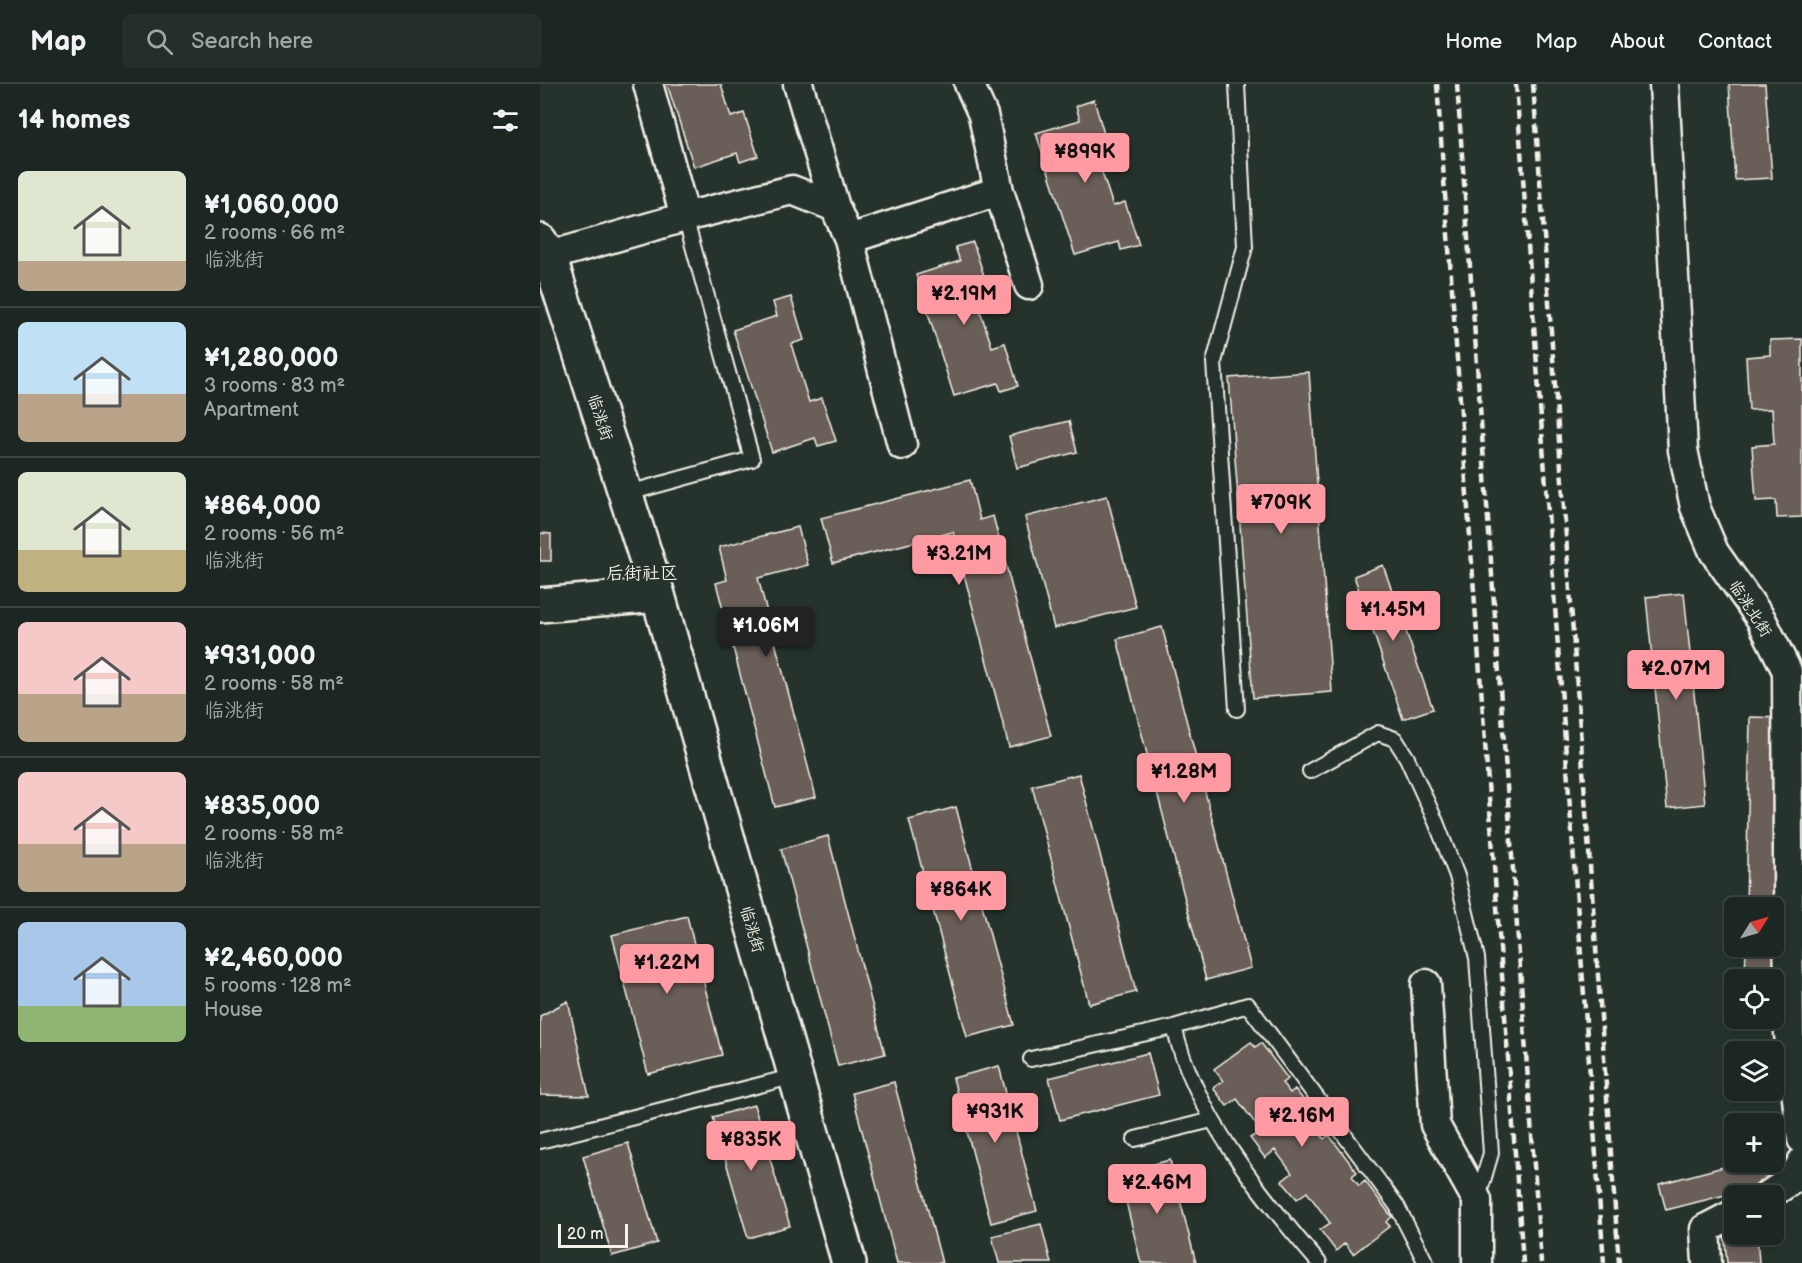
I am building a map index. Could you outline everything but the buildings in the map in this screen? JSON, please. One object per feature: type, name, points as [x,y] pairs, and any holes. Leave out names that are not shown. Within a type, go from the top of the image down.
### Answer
[{"type":"street","points":[[648,84],[685,217]]},
{"type":"street","points":[[798,84],[835,207],[849,239],[902,445]]},
{"type":"street","points":[[969,84],[983,115],[999,191],[1029,285]]},
{"type":"street","name":"临洮北街","points":[[1664,84],[1683,450],[1695,507],[1714,552],[1795,671],[1789,1034],[1802,1139]]},
{"type":"street","points":[[544,248],[685,217],[792,190],[835,207]]},
{"type":"street","points":[[849,239],[999,191]]},
{"type":"street","name":"临洮街","points":[[544,248],[658,595],[849,1263]]},
{"type":"street","points":[[540,604],[658,595]]},
{"type":"street","points":[[1426,984],[1435,1125],[1477,1200],[1477,1263]]},
{"type":"street","points":[[1784,1185],[1793,1179],[1802,1161]]},
{"type":"street","points":[[1707,1263],[1705,1229],[1724,1219]]},
{"type":"lane","points":[[1237,84],[1245,247],[1215,362],[1237,709]]},
{"type":"lane","points":[[625,494],[752,459],[685,217]]},
{"type":"lane","points":[[1310,771],[1378,733],[1395,739],[1407,758],[1457,876],[1477,958],[1491,1153],[1477,1200]]},
{"type":"lane","points":[[1031,1059],[1174,1027],[1248,1005],[1397,1206],[1426,1263]]},
{"type":"lane","points":[[1174,1027],[1179,1050],[1212,1120],[1280,1218],[1319,1263]]},
{"type":"lane","points":[[540,1141],[795,1076]]},
{"type":"lane","points":[[1135,1138],[1212,1120]]},
{"type":"railway","points":[[1437,84],[1523,1263]]},
{"type":"railway","points":[[1457,84],[1541,1263]]},
{"type":"railway","points":[[1516,84],[1604,1263]]},
{"type":"railway","points":[[1533,84],[1619,1263]]},
{"type":"district","name":"后街社区","points":[[642,573]]}]
